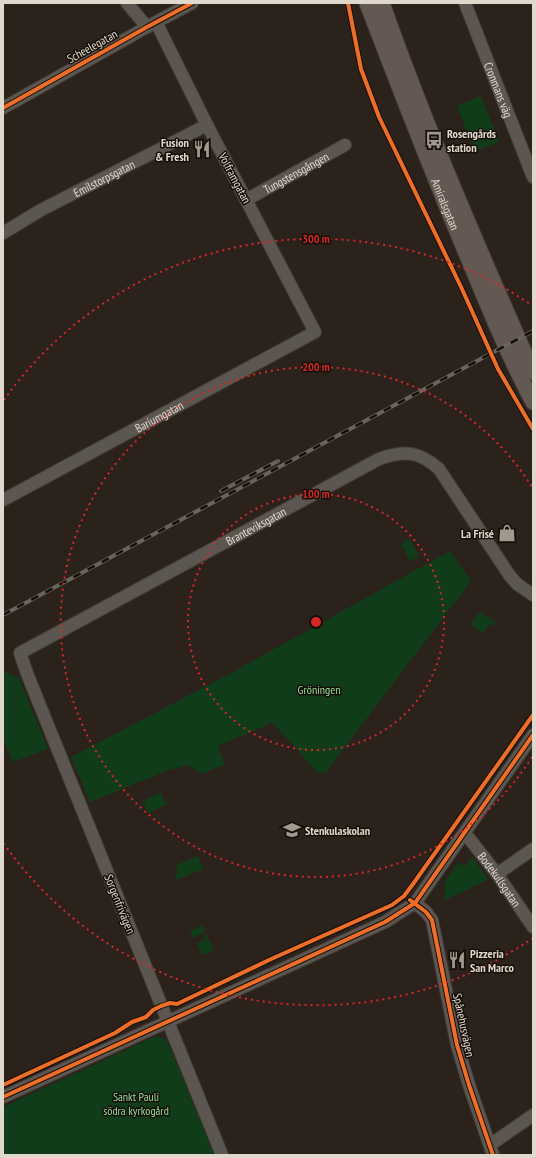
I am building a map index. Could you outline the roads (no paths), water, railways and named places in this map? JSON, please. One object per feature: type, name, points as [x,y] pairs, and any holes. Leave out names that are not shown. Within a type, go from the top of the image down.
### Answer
[{"type":"main road","name":"Amiralsgatan","points":[[367,3],[409,115],[444,201],[523,384],[533,402]]},
{"type":"main road","name":"Amiralsgatan","points":[[383,5],[439,152],[481,254],[533,372]]},
{"type":"street","name":"Volframgatan","points":[[127,3],[152,24],[316,332]]},
{"type":"street","name":"Scheelegatan","points":[[3,108],[192,3]]},
{"type":"street","name":"Cronmans väg","points":[[465,3],[533,177]]},
{"type":"street","name":"Emilstorpsgatan","points":[[3,233],[41,210],[207,125]]},
{"type":"street","name":"Tungstensgången","points":[[246,200],[345,145]]},
{"type":"street","name":"Bariumgatan","points":[[3,500],[316,332]]},
{"type":"street","name":"Branteviksgatan","points":[[20,653],[379,459],[404,452],[425,458],[439,469],[510,576],[517,584],[533,595]]},
{"type":"street","name":"Sorgenfrivägen","points":[[20,653],[222,1155]]},
{"type":"street","points":[[3,1097],[385,922],[415,903],[533,735]]},
{"type":"street","name":"Bodekullsgatan","points":[[465,833],[497,874],[533,927]]},
{"type":"street","points":[[497,874],[533,849]]},
{"type":"street","name":"Spånehusvägen","points":[[415,903],[426,912],[432,920],[457,1045],[469,1085],[492,1150]]},
{"type":"street","points":[[492,1150],[533,1115]]},
{"type":"railway","points":[[3,615],[533,331]]},
{"type":"railway","points":[[221,491],[278,461]]},
{"type":"place","name":"Rosengårds station","points":[[434,140]]},
{"type":"place","name":"Fusion & Fresh","points":[[202,149]]},
{"type":"place","name":"La Frisé","points":[[507,533]]},
{"type":"place","name":"Stenkulaskolan","points":[[292,830]]},
{"type":"place","name":"Pizzeria San Marco","points":[[457,960]]},
{"type":"park label","name":"Gröningen","points":[[319,689]]},
{"type":"park label","name":"Sankt Pauli södra kyrkogård","points":[[136,1103]]}]
